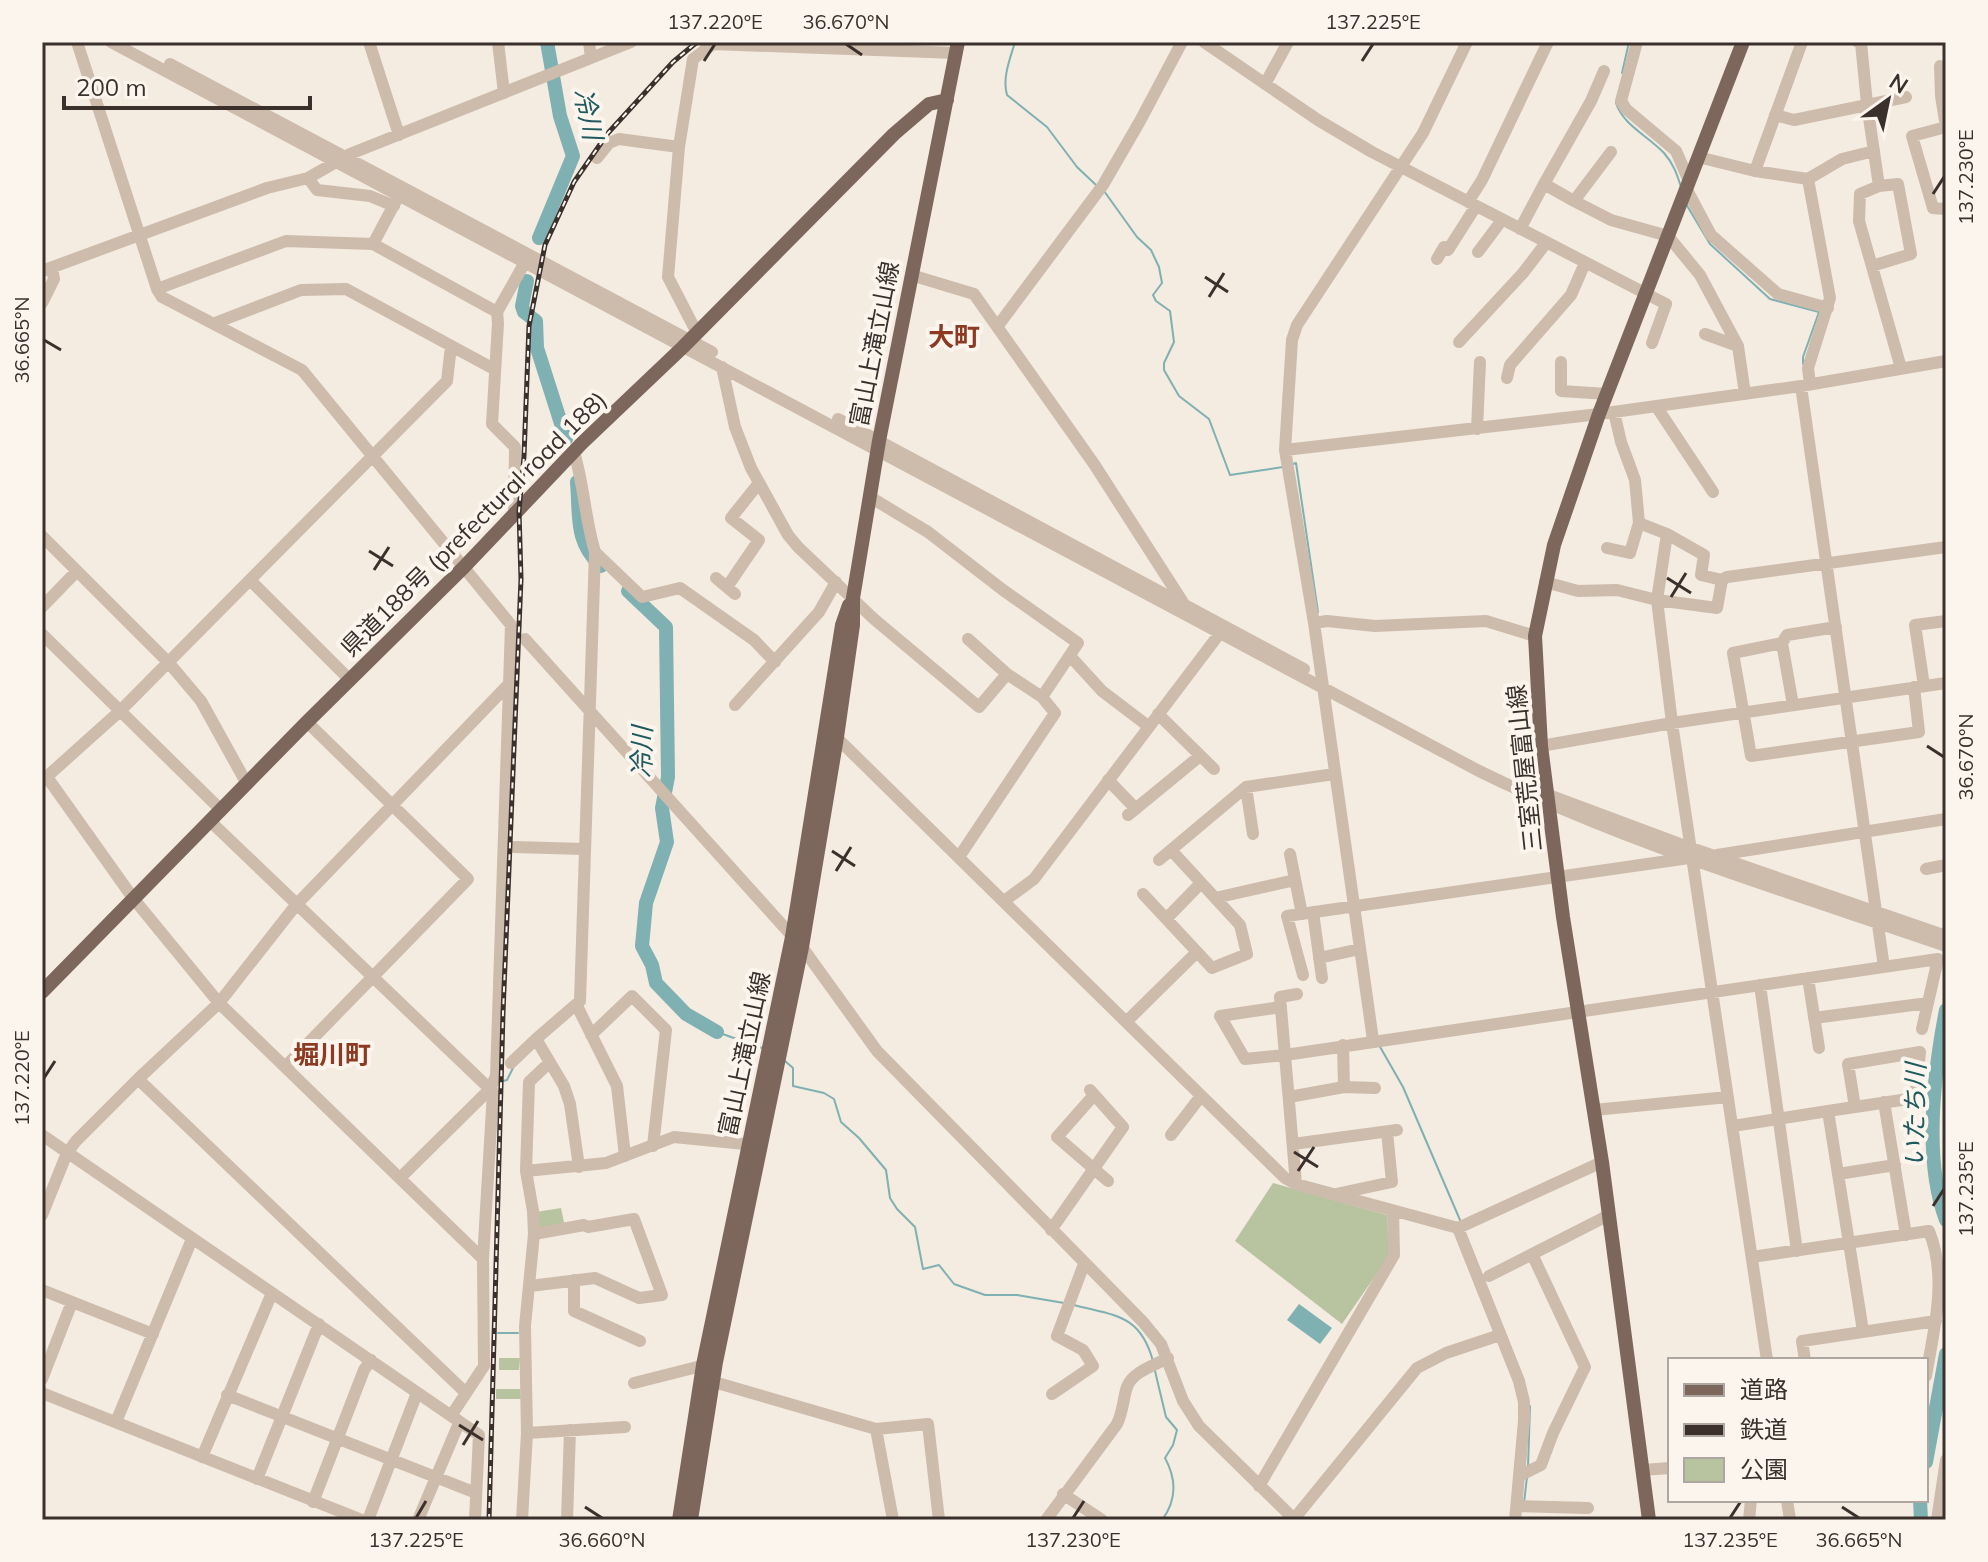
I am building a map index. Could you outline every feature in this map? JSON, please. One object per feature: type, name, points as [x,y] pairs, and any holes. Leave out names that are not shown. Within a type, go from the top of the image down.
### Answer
[{"type":"main road","name":"三室荒屋富山線","points":[[1649,1520],[1602,1162],[1541,746],[1535,636],[1554,545],[1606,413],[1607,394],[1743,42]]},
{"type":"main road","name":"富山上滝立山線","points":[[679,1520],[837,737],[853,625],[853,598],[878,446],[957,48]]},
{"type":"main road","name":"県道188号 (prefectural road 188)","points":[[44,986],[464,567],[574,452],[919,111],[929,104],[947,100]]},
{"type":"main road","name":"富山上滝立山線","points":[[797,942],[825,726],[842,625],[853,598]]},
{"type":"main road","name":"富山上滝立山線","points":[[691,1520],[708,1372]]},
{"type":"street","points":[[77,42],[162,297],[302,370],[511,625],[496,1076],[490,1089],[400,1178]]},
{"type":"street","points":[[111,42],[690,340],[1220,633],[1549,800],[1946,943]]},
{"type":"street","points":[[128,42],[340,160],[397,201],[524,264],[690,340],[722,367],[1184,604],[1322,683]]},
{"type":"street","points":[[369,42],[399,135]]},
{"type":"street","points":[[498,42],[504,93]]},
{"type":"street","points":[[589,42],[591,58]]},
{"type":"street","points":[[42,303],[54,279],[47,269],[267,188],[308,178],[340,160],[399,135],[631,42]]},
{"type":"street","points":[[997,327],[1103,185],[1182,42]]},
{"type":"street","points":[[1204,42],[1318,120],[1399,167],[1666,304],[1652,343]]},
{"type":"street","points":[[1265,84],[1288,42]]},
{"type":"street","points":[[1373,1040],[1314,623],[1285,450],[1292,340],[1297,325],[1423,133],[1467,42]]},
{"type":"street","points":[[1437,259],[1444,247],[1448,250],[1472,204],[1548,42]]},
{"type":"street","points":[[1637,42],[1621,101],[1626,109],[1676,151],[1687,185],[1711,235],[1778,294],[1828,308]]},
{"type":"street","points":[[1755,171],[1802,42]]},
{"type":"street","points":[[1858,42],[1861,43],[1879,186]]},
{"type":"street","points":[[690,340],[668,277],[679,147],[693,59],[713,44],[957,48]]},
{"type":"street","points":[[1940,66],[1946,127],[1912,136],[1933,208],[1946,209]]},
{"type":"street","points":[[1520,229],[1591,101],[1604,71]]},
{"type":"street","points":[[1775,115],[1794,120],[1906,97]]},
{"type":"street","points":[[597,158],[609,143],[619,139],[679,147]]},
{"type":"street","points":[[1698,157],[1755,171],[1808,179],[1842,159],[1874,151]]},
{"type":"street","points":[[1574,201],[1611,152]]},
{"type":"street","points":[[308,178],[317,190],[397,201]]},
{"type":"street","points":[[1808,179],[1830,298],[1808,368],[1806,385],[1826,562],[1884,967]]},
{"type":"street","points":[[1544,184],[1611,220],[1668,236],[1700,275],[1738,346],[1745,394]]},
{"type":"street","points":[[1872,266],[1911,254],[1898,184],[1879,186],[1860,194],[1859,221],[1901,368]]},
{"type":"street","points":[[373,244],[397,201]]},
{"type":"street","points":[[1478,252],[1502,220]]},
{"type":"street","points":[[157,289],[286,241],[373,244],[497,312]]},
{"type":"street","points":[[1459,342],[1523,273],[1546,243]]},
{"type":"street","points":[[1507,378],[1510,365],[1571,295],[1585,263]]},
{"type":"street","points":[[514,516],[515,447],[492,424],[494,369],[497,312],[524,264]]},
{"type":"street","points":[[911,275],[974,294],[1094,464],[1184,604]]},
{"type":"street","points":[[215,323],[301,290],[346,289],[494,369]]},
{"type":"street","points":[[1705,334],[1738,346]]},
{"type":"street","points":[[451,346],[447,381],[169,663],[43,779],[133,898],[219,1003],[483,1259]]},
{"type":"street","points":[[1285,450],[1606,413],[1806,385],[1946,361]]},
{"type":"street","points":[[1477,429],[1480,362]]},
{"type":"street","points":[[1561,362],[1561,391],[1607,394]]},
{"type":"street","points":[[722,367],[735,427],[759,483],[798,547],[874,619],[979,707],[1007,674]]},
{"type":"street","points":[[1656,406],[1713,492]]},
{"type":"street","points":[[1606,413],[1635,480],[1639,523],[1630,553],[1607,548]]},
{"type":"street","points":[[511,1063],[580,1001],[595,552],[587,526],[584,485],[574,452]]},
{"type":"street","points":[[726,586],[759,540],[731,518],[759,483]]},
{"type":"street","points":[[870,497],[928,532],[1078,643],[1042,697]]},
{"type":"street","points":[[1639,523],[1667,534],[1704,555],[1701,575],[1722,580],[1826,562],[1946,548]]},
{"type":"street","points":[[1667,534],[1657,600],[1672,723],[1767,1358]]},
{"type":"street","points":[[42,536],[169,663],[201,701],[247,784]]},
{"type":"street","points":[[595,552],[642,597],[680,588],[754,640],[775,662]]},
{"type":"street","points":[[42,607],[77,571]]},
{"type":"street","points":[[250,580],[350,680]]},
{"type":"street","points":[[1545,582],[1578,591],[1617,590],[1657,600],[1717,608],[1722,580]]},
{"type":"street","points":[[735,705],[819,612],[836,582]]},
{"type":"street","points":[[1314,623],[1327,621],[1375,626],[1486,621],[1535,636]]},
{"type":"street","points":[[1782,643],[1733,653],[1751,756],[1919,732],[1915,625],[1946,621]]},
{"type":"street","points":[[1793,705],[1782,643],[1787,635],[1836,627]]},
{"type":"street","points":[[1004,901],[1034,879],[1220,633]]},
{"type":"street","points":[[42,634],[221,810]]},
{"type":"street","points":[[525,639],[797,942],[877,1051],[1143,1322],[1161,1344],[1183,1401],[1199,1426],[1288,1518],[1417,1368],[1446,1353],[1500,1335]]},
{"type":"street","points":[[959,857],[1055,713],[1042,697],[1007,674],[968,639]]},
{"type":"street","points":[[1070,656],[1102,691],[1148,726]]},
{"type":"street","points":[[1541,746],[1672,723],[1946,683]]},
{"type":"street","points":[[42,1215],[67,1153],[138,1079],[219,1003],[296,905],[508,685]]},
{"type":"street","points":[[1158,714],[1214,769]]},
{"type":"street","points":[[285,1067],[468,879],[307,722]]},
{"type":"street","points":[[825,726],[1285,1178],[1296,1184],[1458,1228],[1602,1162]]},
{"type":"street","points":[[1108,780],[1132,812],[1200,756]]},
{"type":"street","points":[[1159,860],[1246,787],[1334,774]]},
{"type":"street","points":[[1246,787],[1253,834]]},
{"type":"street","points":[[1303,975],[1287,916],[1459,893],[1691,853],[1714,855],[1946,819]]},
{"type":"street","points":[[210,821],[493,1092],[483,1259],[484,1366],[466,1393],[418,1520]]},
{"type":"street","points":[[514,847],[584,849]]},
{"type":"street","points":[[1143,894],[1212,968],[1247,954],[1240,925],[1171,850]]},
{"type":"street","points":[[1290,854],[1322,978]]},
{"type":"street","points":[[1714,855],[1877,918]]},
{"type":"street","points":[[1926,869],[1946,865]]},
{"type":"street","points":[[1215,898],[1295,880]]},
{"type":"street","points":[[1167,918],[1201,883]]},
{"type":"street","points":[[1319,958],[1360,949]]},
{"type":"street","points":[[1126,1022],[1197,952]]},
{"type":"street","points":[[1281,1007],[1220,1016],[1245,1059],[1938,959],[1922,1029]]},
{"type":"street","points":[[1808,978],[1819,1048]]},
{"type":"street","points":[[1760,985],[1797,1251]]},
{"type":"street","points":[[1296,1184],[1280,997],[1297,994]]},
{"type":"street","points":[[591,1035],[632,996],[666,1030],[653,1146]]},
{"type":"street","points":[[1814,1018],[1928,1003]]},
{"type":"street","points":[[577,1006],[617,1086],[625,1156]]},
{"type":"street","points":[[536,1039],[564,1086],[570,1104],[579,1167]]},
{"type":"street","points":[[1343,1045],[1344,1087]]},
{"type":"street","points":[[1733,1126],[1915,1098],[1920,1052],[1848,1064],[1855,1107]]},
{"type":"street","points":[[522,1520],[527,1433],[525,1326],[534,1234],[526,1171],[529,1082],[549,1063]]},
{"type":"street","points":[[138,1079],[466,1393]]},
{"type":"street","points":[[1289,1097],[1344,1087],[1375,1088]]},
{"type":"street","points":[[1051,1230],[1093,1168],[1123,1127],[1092,1093],[1057,1137],[1093,1168],[1108,1181]]},
{"type":"street","points":[[1171,1135],[1201,1096]]},
{"type":"street","points":[[1594,1110],[1728,1097]]},
{"type":"street","points":[[1884,1102],[1906,1235]]},
{"type":"street","points":[[1828,1111],[1863,1331]]},
{"type":"street","points":[[1293,1144],[1392,1131],[1392,1182],[1333,1194]]},
{"type":"street","points":[[42,1135],[479,1435],[475,1520]]},
{"type":"street","points":[[526,1171],[606,1163],[674,1137],[755,1145]]},
{"type":"street","points":[[1838,1174],[1895,1165]]},
{"type":"street","points":[[1259,1486],[1394,1255],[1393,1211]]},
{"type":"street","points":[[1489,1276],[1609,1215]]},
{"type":"street","points":[[530,1286],[595,1278],[639,1298],[662,1295],[634,1219],[534,1234]]},
{"type":"street","points":[[1458,1228],[1519,1381],[1524,1402],[1515,1520]]},
{"type":"street","points":[[1752,1257],[1929,1231],[1937,1257],[1939,1284],[1928,1365]]},
{"type":"street","points":[[116,1422],[192,1239]]},
{"type":"street","points":[[1519,1476],[1541,1465],[1585,1367],[1532,1254]]},
{"type":"street","points":[[1052,1394],[1093,1366],[1083,1350],[1057,1336],[1084,1264]]},
{"type":"street","points":[[574,1280],[574,1311],[640,1341]]},
{"type":"street","points":[[42,1290],[153,1334]]},
{"type":"street","points":[[202,1457],[272,1293]]},
{"type":"street","points":[[42,1379],[72,1302]]},
{"type":"street","points":[[1805,1358],[1802,1341],[1936,1321]]},
{"type":"street","points":[[257,1479],[319,1324]]},
{"type":"street","points":[[1047,1520],[1117,1424],[1123,1412],[1127,1385],[1139,1373],[1168,1358]]},
{"type":"street","points":[[313,1502],[364,1370],[371,1360]]},
{"type":"street","points":[[634,1383],[708,1372],[876,1429],[928,1424],[939,1520]]},
{"type":"street","points":[[42,1393],[365,1520],[417,1393]]},
{"type":"street","points":[[227,1395],[476,1493]]},
{"type":"street","points":[[527,1433],[625,1427]]},
{"type":"street","points":[[876,1429],[893,1520]]},
{"type":"street","points":[[567,1520],[570,1430]]},
{"type":"street","points":[[1937,1520],[1946,1460]]},
{"type":"street","points":[[1642,1470],[1668,1468]]},
{"type":"street","points":[[1063,1494],[1102,1520]]},
{"type":"street","points":[[1517,1506],[1565,1514],[1588,1508]]},
{"type":"green space","points":[[1273,1183],[1387,1215],[1389,1256],[1342,1324],[1235,1241]]},
{"type":"green space","points":[[561,1208],[565,1227],[536,1228],[536,1212]]},
{"type":"green space","points":[[499,1358],[520,1358],[519,1370],[499,1370]]},
{"type":"green space","points":[[496,1389],[520,1389],[521,1399],[496,1399]]},
{"type":"water","points":[[1299,1304],[1332,1328],[1320,1344],[1287,1320]]},
{"type":"waterway","name":"冷川","points":[[539,238],[573,156],[560,116],[547,42]]},
{"type":"waterway","points":[[1015,42],[1006,75],[1007,95],[1047,127],[1077,167],[1096,185]]},
{"type":"waterway","points":[[1622,73],[1629,42]]},
{"type":"waterway","points":[[1616,103],[1624,118],[1667,157],[1681,187]]},
{"type":"waterway","points":[[1104,191],[1137,237],[1151,250],[1159,267],[1162,283],[1153,295],[1170,311],[1174,342],[1164,370],[1179,396],[1209,419],[1230,475],[1283,467]]},
{"type":"waterway","points":[[1686,204],[1710,244],[1770,299],[1819,312],[1803,364]]},
{"type":"waterway","name":"冷川","points":[[527,281],[522,306],[524,312],[536,321],[537,348],[566,439]]},
{"type":"waterway","points":[[1293,464],[1296,463],[1318,612]]},
{"type":"waterway","name":"冷川","points":[[577,482],[582,537],[592,557],[601,566]]},
{"type":"waterway","name":"冷川","points":[[628,591],[666,627],[668,777],[662,808],[667,842],[646,903],[642,946],[652,965],[656,983],[686,1014],[717,1032]]},
{"type":"waterway","name":"いたち川","points":[[1946,1010],[1933,1115],[1935,1170],[1946,1220]]},
{"type":"waterway","points":[[717,1032],[762,1048]]},
{"type":"waterway","points":[[1379,1045],[1403,1087],[1460,1220]]},
{"type":"waterway","points":[[785,1061],[793,1068],[793,1086],[824,1093],[834,1099],[841,1122],[886,1170],[890,1198],[915,1227],[923,1269],[939,1265],[954,1284],[985,1295],[1017,1295],[1064,1303]]},
{"type":"waterway","points":[[503,1081],[507,1080],[513,1068]]},
{"type":"waterway","points":[[1074,1305],[1114,1315],[1133,1326],[1148,1346],[1153,1361]]},
{"type":"waterway","points":[[498,1333],[518,1333]]},
{"type":"waterway","name":"いたち川","points":[[1928,1451],[1946,1354]]},
{"type":"waterway","points":[[1155,1371],[1166,1417],[1177,1430],[1165,1458],[1172,1474],[1174,1490],[1162,1520]]},
{"type":"waterway","points":[[1528,1467],[1530,1406]]},
{"type":"waterway","points":[[1524,1503],[1527,1477]]},
{"type":"waterway","name":"いたち川","points":[[1920,1502],[1921,1520]]},
{"type":"railway","points":[[489,1520],[503,1013],[521,579],[519,511],[529,326],[545,245],[574,182],[608,133],[673,62],[697,42]]},
{"type":"district","name":"大町","points":[[954,337]]},
{"type":"district","name":"堀川町","points":[[332,1055]]}]
